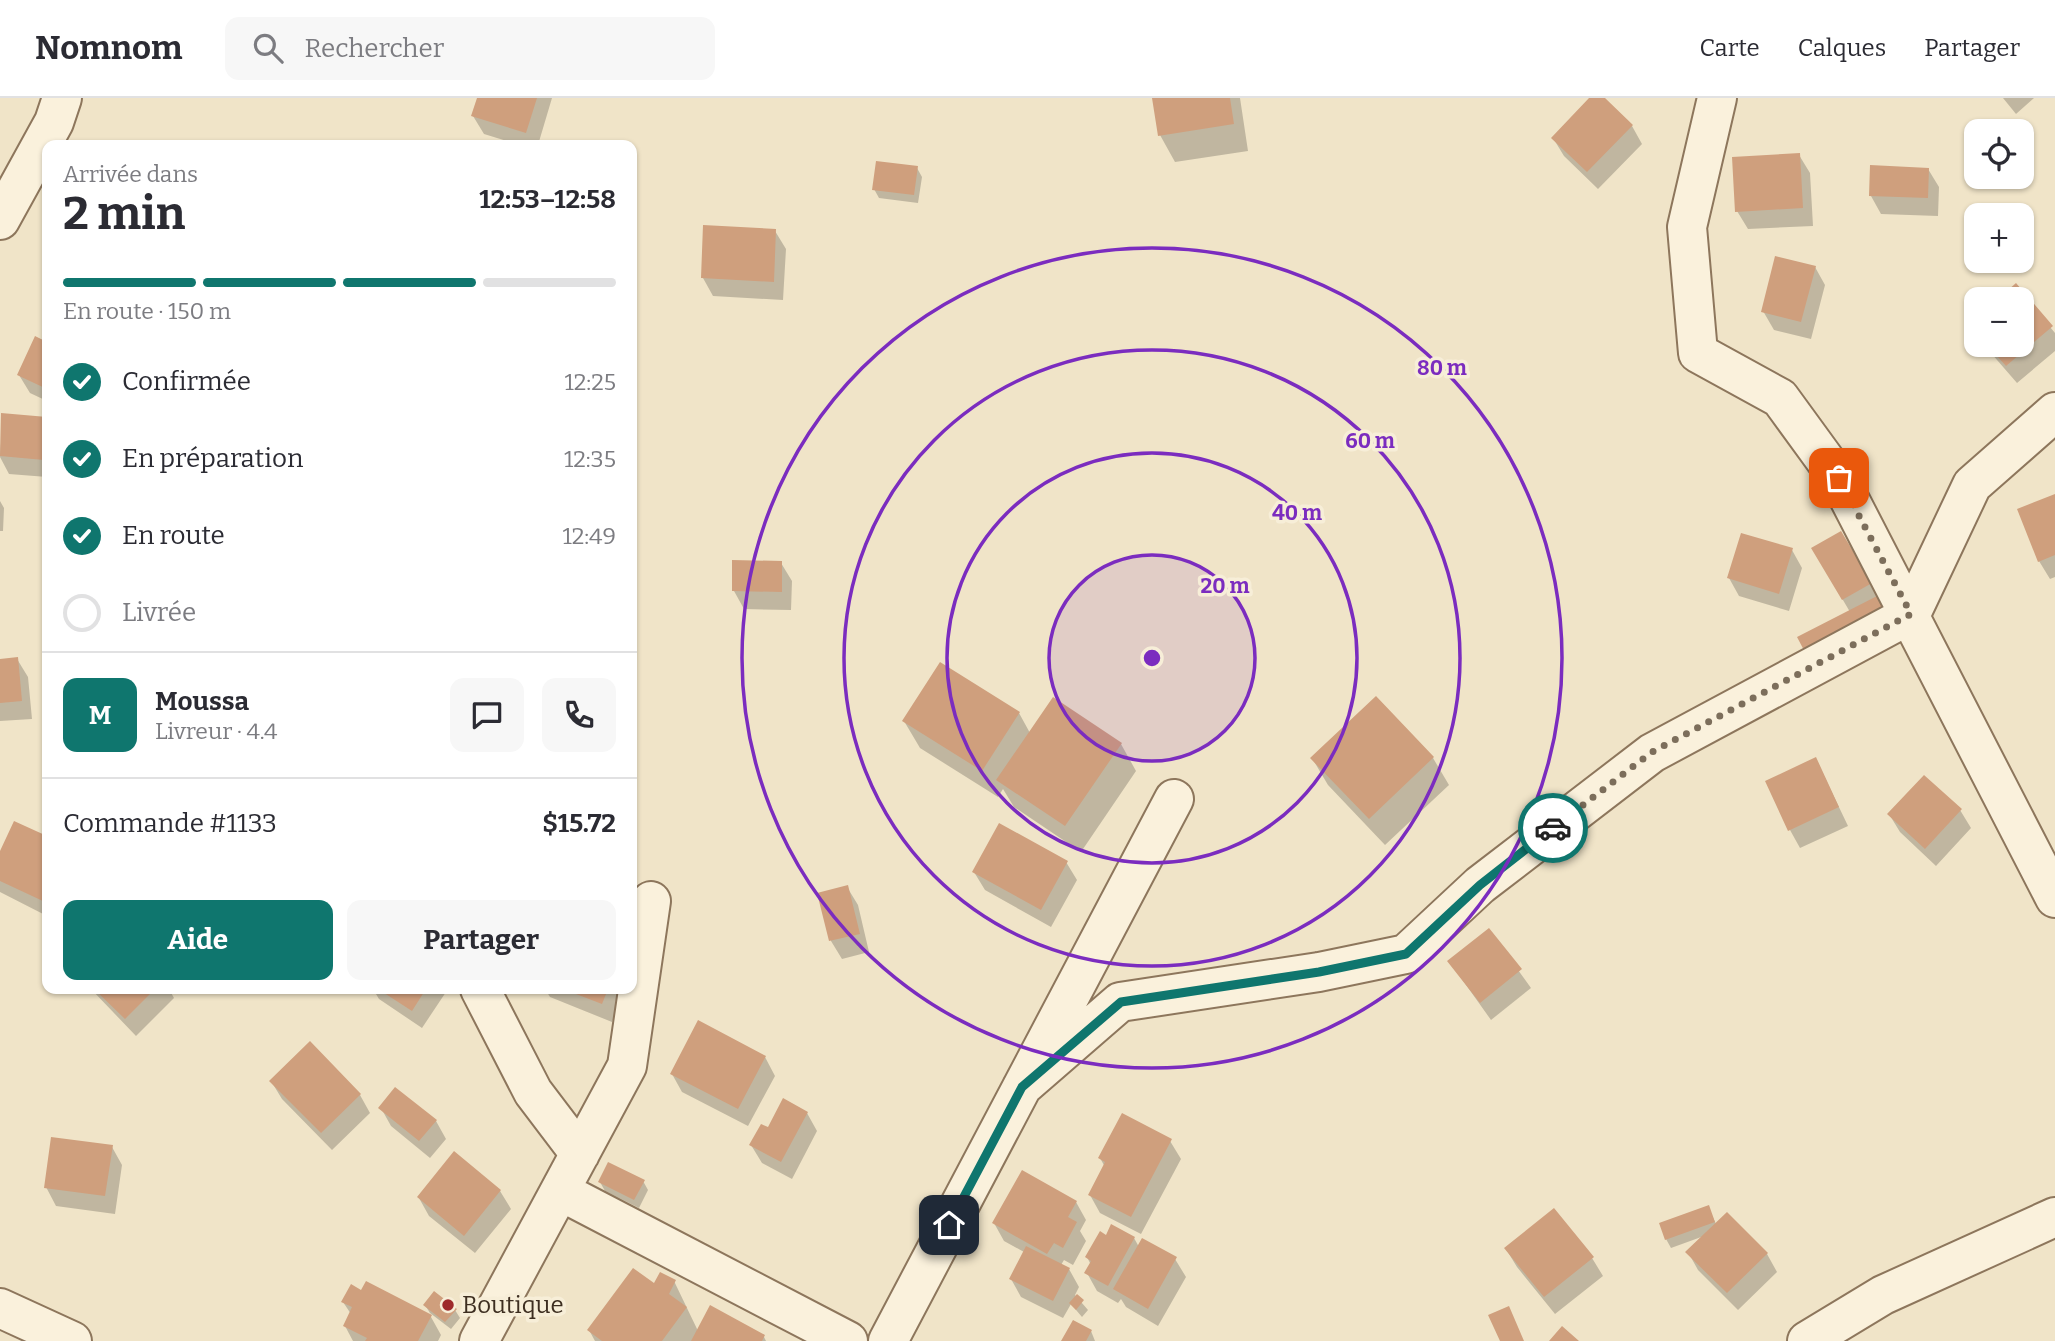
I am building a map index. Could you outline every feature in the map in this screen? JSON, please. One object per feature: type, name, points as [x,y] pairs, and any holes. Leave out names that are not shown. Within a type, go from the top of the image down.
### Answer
[{"type":"street","points":[[44,140],[62,98]]},
{"type":"street","points":[[1717,98],[1687,227],[1698,353],[1780,398],[1839,478],[2055,898]]},
{"type":"street","points":[[0,220],[42,144]]},
{"type":"street","points":[[1022,1087],[1121,1002],[1319,972],[1406,954],[1480,885],[1652,752],[1911,614],[1972,485],[2055,412]]},
{"type":"street","points":[[888,1341],[1174,799]]},
{"type":"street","points":[[479,1341],[627,1066],[651,901]]},
{"type":"street","points":[[483,994],[533,1092],[580,1154]]},
{"type":"street","points":[[561,1191],[848,1341]]},
{"type":"street","points":[[1807,1341],[1883,1296],[2055,1217]]},
{"type":"street","points":[[0,1308],[72,1341]]},
{"type":"building","points":[[477,98],[537,98],[526,133],[471,116]]},
{"type":"building","points":[[1152,98],[1230,98],[1234,124],[1158,136]]},
{"type":"building","points":[[1589,98],[1605,98],[1633,125],[1587,172],[1551,138]]},
{"type":"building","points":[[1800,153],[1803,208],[1735,212],[1732,157]]},
{"type":"building","points":[[876,161],[918,166],[914,195],[872,190]]},
{"type":"building","points":[[1870,165],[1929,168],[1928,198],[1869,196]]},
{"type":"building","points":[[703,225],[776,229],[774,282],[701,278]]},
{"type":"building","points":[[1775,256],[1816,266],[1801,322],[1761,312]]},
{"type":"building","points":[[2034,304],[2053,326],[2034,342]]},
{"type":"building","points":[[35,336],[42,340],[42,387],[17,375]]},
{"type":"building","points":[[1998,357],[2017,357],[2006,366]]},
{"type":"building","points":[[1,413],[42,417],[42,460],[0,456]]},
{"type":"building","points":[[2055,494],[2055,555],[2038,562],[2017,509]]},
{"type":"building","points":[[1841,531],[1872,583],[1842,600],[1811,548]]},
{"type":"building","points":[[1741,533],[1793,548],[1779,594],[1727,578]]},
{"type":"building","points":[[732,560],[782,561],[782,592],[732,591]]},
{"type":"building","points":[[1879,595],[1888,613],[1807,656],[1797,637]]},
{"type":"building","points":[[18,657],[22,701],[0,703],[0,659]]},
{"type":"building","points":[[940,662],[1020,712],[982,771],[902,721]]},
{"type":"building","points":[[1376,696],[1434,757],[1369,819],[1310,758]]},
{"type":"building","points":[[1053,697],[1122,743],[1065,826],[996,780]]},
{"type":"building","points":[[1816,757],[1839,807],[1788,831],[1765,781]]},
{"type":"building","points":[[1924,775],[1962,809],[1925,849],[1887,814]]},
{"type":"building","points":[[14,821],[42,834],[42,901],[0,881],[0,851]]},
{"type":"building","points":[[999,823],[1068,861],[1041,910],[972,872]]},
{"type":"building","points":[[848,885],[860,934],[829,941],[817,893]]},
{"type":"building","points":[[1489,928],[1522,969],[1480,1003],[1447,961]]},
{"type":"building","points":[[99,994],[150,994],[125,1019]]},
{"type":"building","points":[[386,994],[423,994],[412,1011]]},
{"type":"building","points":[[576,994],[606,994],[602,1004]]},
{"type":"building","points":[[698,1020],[766,1056],[738,1109],[670,1074]]},
{"type":"building","points":[[310,1041],[361,1094],[321,1133],[269,1081]]},
{"type":"building","points":[[395,1087],[437,1120],[419,1141],[378,1108]]},
{"type":"building","points":[[783,1098],[808,1112],[781,1162],[749,1145],[761,1124],[768,1127]]},
{"type":"building","points":[[1122,1113],[1172,1139],[1131,1217],[1088,1195],[1105,1162],[1098,1158]]},
{"type":"building","points":[[51,1137],[113,1145],[105,1196],[44,1188]]},
{"type":"building","points":[[454,1151],[501,1190],[464,1236],[417,1197]]},
{"type":"building","points":[[608,1162],[645,1180],[634,1200],[598,1182]]},
{"type":"building","points":[[1022,1170],[1077,1201],[1068,1217],[1077,1222],[1063,1248],[1054,1243],[1047,1254],[992,1223]]},
{"type":"building","points":[[1709,1205],[1715,1222],[1665,1240],[1659,1223]]},
{"type":"building","points":[[1554,1208],[1594,1257],[1544,1297],[1504,1248]]},
{"type":"building","points":[[1727,1212],[1768,1253],[1727,1293],[1685,1252]]},
{"type":"building","points":[[1111,1224],[1135,1237],[1108,1286],[1084,1273],[1091,1261],[1085,1257],[1100,1231],[1106,1235]]},
{"type":"building","points":[[1142,1238],[1177,1257],[1148,1309],[1113,1289]]},
{"type":"building","points":[[1026,1246],[1070,1268],[1053,1301],[1009,1279]]},
{"type":"building","points":[[633,1268],[654,1283],[660,1272],[676,1280],[669,1294],[687,1307],[662,1341],[602,1341],[587,1330]]},
{"type":"building","points":[[366,1281],[432,1315],[418,1341],[365,1341],[367,1338],[343,1326],[352,1307],[341,1302],[351,1284],[361,1290]]},
{"type":"building","points":[[434,1291],[457,1309],[445,1322],[423,1305]]},
{"type":"building","points":[[1077,1294],[1084,1300],[1076,1310],[1069,1303]]},
{"type":"building","points":[[710,1305],[765,1335],[762,1341],[691,1341]]},
{"type":"building","points":[[1509,1306],[1524,1341],[1500,1341],[1488,1315]]},
{"type":"building","points":[[1073,1320],[1092,1330],[1086,1341],[1061,1341]]},
{"type":"building","points":[[1562,1326],[1579,1341],[1549,1341]]},
{"type":"way so far","points":[[1553,828],[1652,752],[1911,614],[1839,478]]},
{"type":"place","name":"Boutique","points":[[448,1305]]},
{"type":"route","points":[[949,1225],[1022,1087],[1121,1002],[1319,972],[1406,954],[1480,885],[1553,828]]}]
